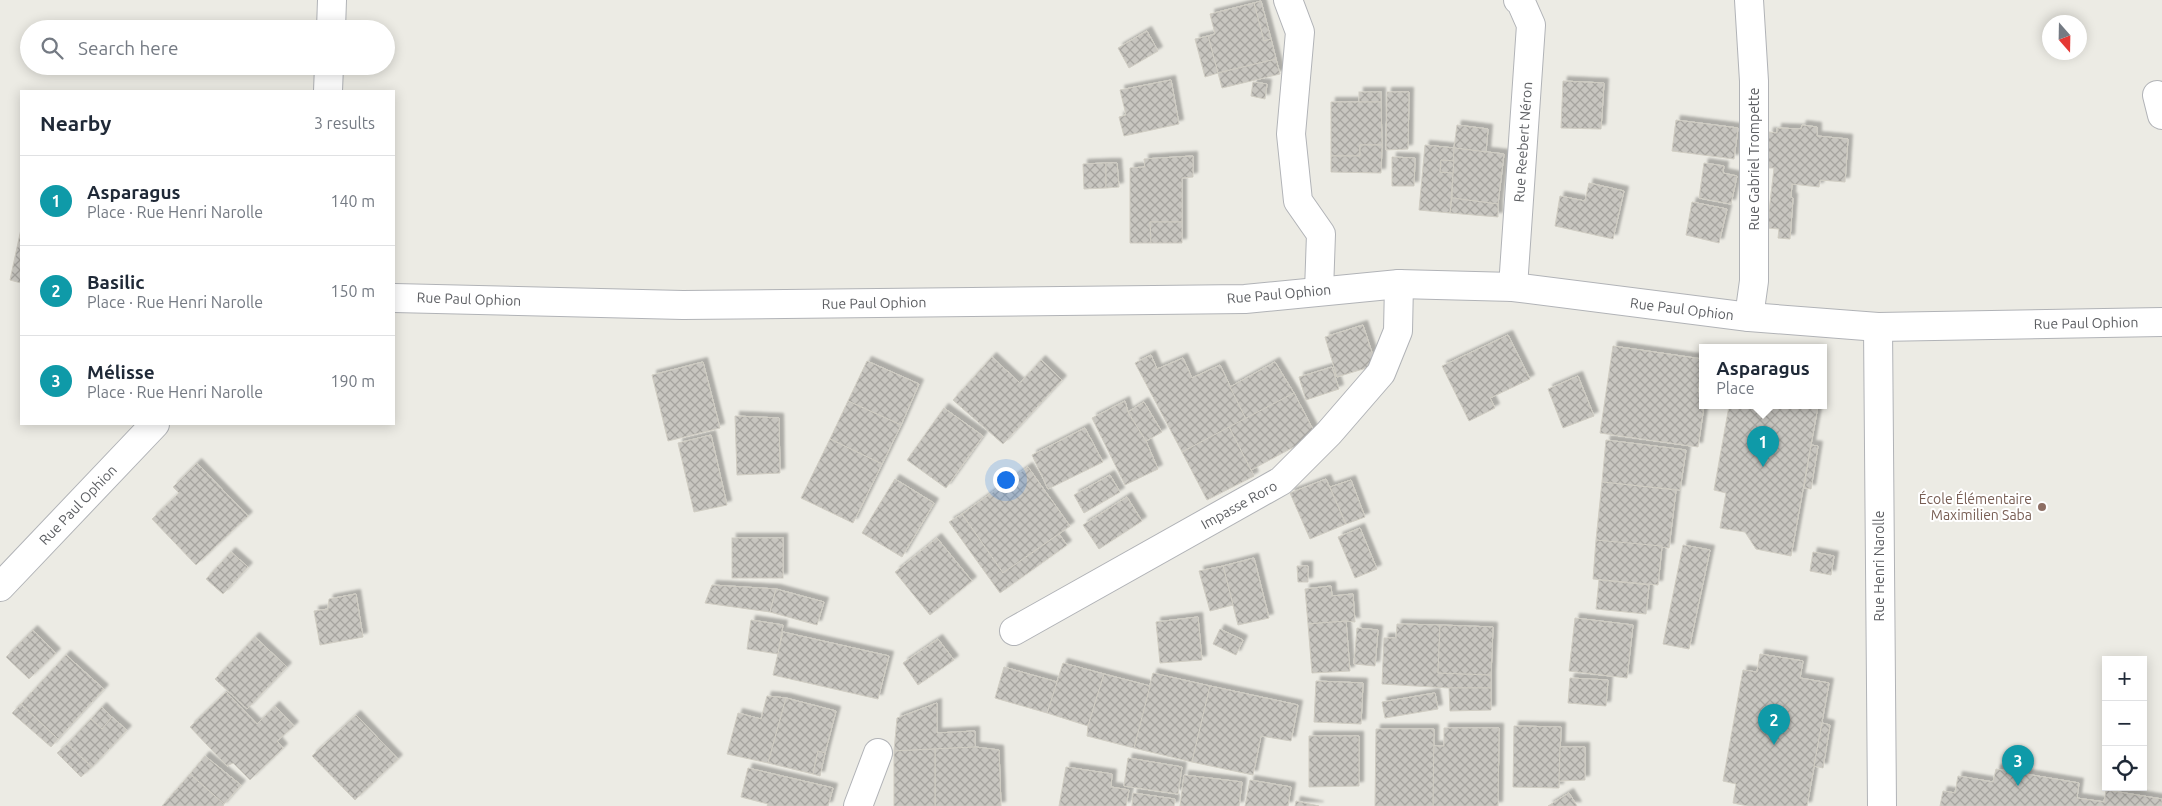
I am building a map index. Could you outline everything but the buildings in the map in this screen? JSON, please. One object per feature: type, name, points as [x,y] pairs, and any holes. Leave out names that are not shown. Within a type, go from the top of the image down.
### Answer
[{"type":"street","points":[[331,20],[332,0]]},
{"type":"street","points":[[1288,0],[1300,32],[1291,134],[1298,201],[1321,234],[1319,291]]},
{"type":"street","name":"Rue Reebert Néron","points":[[1512,287],[1531,25],[1520,0],[1518,0]]},
{"type":"street","name":"Rue Gabriel Trompette","points":[[1749,317],[1754,281],[1754,81],[1750,0]]},
{"type":"street","points":[[328,90],[329,75]]},
{"type":"street","name":"Rue Paul Ophion","points":[[395,298],[683,305],[1245,299],[1399,284],[1512,287],[1749,317],[1878,327],[2162,322]]},
{"type":"street","name":"Impasse Roro","points":[[1014,631],[1281,481],[1329,433],[1381,373],[1398,331],[1399,284]]},
{"type":"street","name":"Rue Henri Narolle","points":[[1878,327],[1882,806]]},
{"type":"street","name":"Rue Paul Ophion","points":[[0,587],[154,425]]},
{"type":"street","points":[[858,806],[878,753]]},
{"type":"place","name":"Asparagus","points":[[1763,467]]},
{"type":"place","name":"École Élémentaire Maximilien Saba","points":[[2042,507]]},
{"type":"place","name":"Basilic","points":[[1774,745]]},
{"type":"place","name":"Mélisse","points":[[2018,786]]}]
